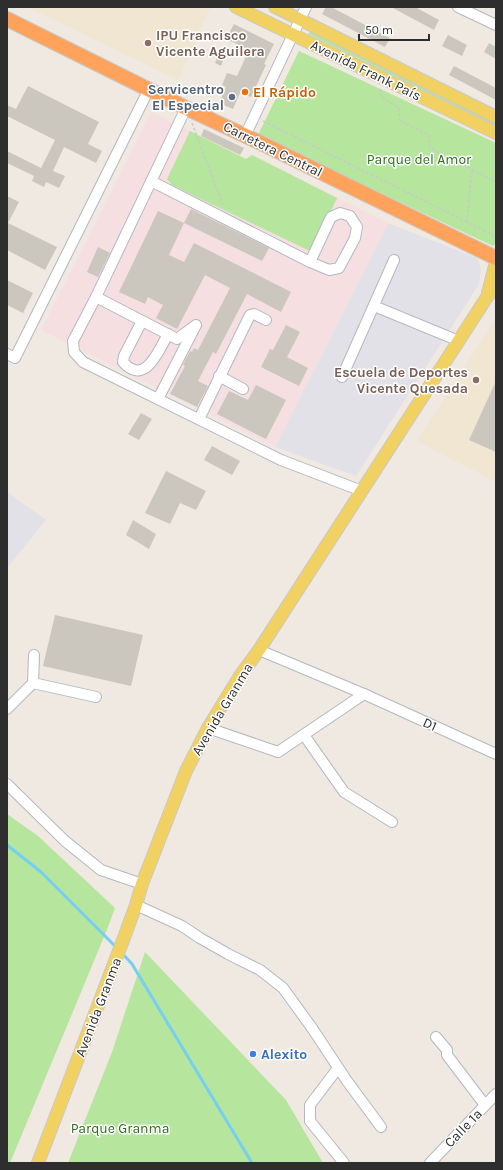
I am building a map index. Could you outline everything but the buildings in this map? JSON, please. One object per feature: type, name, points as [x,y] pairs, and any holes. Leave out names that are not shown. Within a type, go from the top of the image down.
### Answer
[{"type":"highway","name":"Carretera Central","points":[[7,19],[186,108],[496,258]]},
{"type":"main road","name":"Avenida Frank País","points":[[236,7],[496,133]]},
{"type":"main road","name":"Avenida Frank País","points":[[274,7],[496,117]]},
{"type":"main road","name":"Avenida Granma","points":[[487,296],[496,262]]},
{"type":"main road","name":"Avenida Granma","points":[[38,1163],[125,935],[142,884],[186,771],[208,728],[240,676],[259,650],[487,296],[496,285]]},
{"type":"street","points":[[245,136],[306,7]]},
{"type":"street","points":[[458,7],[496,25]]},
{"type":"street","points":[[7,354],[15,358],[149,89]]},
{"type":"street","points":[[186,108],[96,297],[73,341],[74,352],[83,362],[281,460],[362,491]]},
{"type":"street","points":[[151,182],[310,262],[329,270],[339,268],[355,238],[357,227],[350,216],[340,213],[331,217],[310,262]]},
{"type":"street","points":[[342,377],[394,260]]},
{"type":"street","points":[[96,297],[172,336]]},
{"type":"street","points":[[374,306],[459,341]]},
{"type":"street","points":[[198,419],[250,315],[254,314],[266,320]]},
{"type":"street","points":[[142,321],[124,356],[124,362],[128,368],[135,370],[144,369],[149,366],[172,336],[196,325],[158,399]]},
{"type":"street","points":[[219,376],[243,389]]},
{"type":"street","name":"D1","points":[[259,650],[364,694],[496,754]]},
{"type":"street","points":[[7,709],[33,683],[34,655]]},
{"type":"street","points":[[33,683],[96,697]]},
{"type":"street","points":[[208,728],[278,752],[364,694]]},
{"type":"street","points":[[304,735],[344,792],[392,822]]},
{"type":"street","points":[[7,784],[65,841],[101,870],[142,884]]},
{"type":"street","points":[[136,905],[182,926],[222,951],[260,970],[283,988],[381,1127]]},
{"type":"street","points":[[436,1037],[447,1050],[447,1055],[485,1105]]},
{"type":"street","points":[[338,1068],[310,1105],[310,1121],[344,1163]]},
{"type":"street","name":"Calle 1ª","points":[[430,1163],[496,1094]]},
{"type":"path","points":[[385,79],[379,93],[383,98],[399,108],[400,121],[429,135],[430,148],[496,182]]},
{"type":"path","points":[[186,108],[229,220]]},
{"type":"path","points":[[254,116],[496,237]]},
{"type":"path","points":[[467,222],[472,170]]},
{"type":"shaded area","name":"IPU Francisco Vicente Aguilera","points":[[28,7],[210,7],[178,80]]},
{"type":"shaded area","points":[[151,112],[246,159],[252,155],[388,223],[275,447],[41,330]]},
{"type":"shaded area","points":[[388,223],[477,258],[481,269],[479,284],[356,476],[275,447]]},
{"type":"shaded area","name":"Escuela de Deportes Vicente Quesada","points":[[496,319],[496,482],[417,441]]},
{"type":"shaded area","points":[[7,492],[46,520],[7,568]]},
{"type":"green space","points":[[310,32],[496,123],[496,126],[308,34]]},
{"type":"green space","name":"Parque del Amor","points":[[299,51],[496,143],[496,243],[493,246],[258,135]]},
{"type":"green space","points":[[190,131],[246,159],[252,155],[337,198],[312,252],[172,185],[167,179]]},
{"type":"green space","points":[[7,814],[38,836],[115,908],[10,1163],[7,1163]]},
{"type":"green space","name":"Parque Granma","points":[[145,952],[286,1100],[323,1163],[68,1163],[112,1052]]},
{"type":"waterway","points":[[7,845],[41,872],[117,948]]},
{"type":"waterway","points":[[121,952],[132,964],[252,1163]]},
{"type":"place","name":"IPU Francisco Vicente Aguilera","points":[[148,43]]},
{"type":"place","name":"El Rápido","points":[[245,92]]},
{"type":"place","name":"Servicentro El Especial","points":[[232,97]]},
{"type":"place","name":"Escuela de Deportes Vicente Quesada","points":[[476,380]]},
{"type":"place","name":"Alexito","points":[[253,1054]]}]
